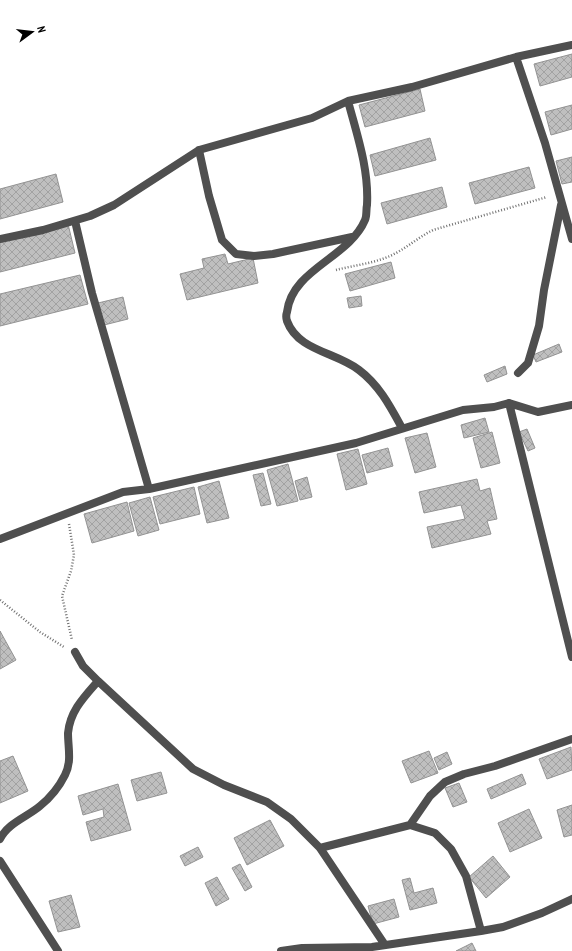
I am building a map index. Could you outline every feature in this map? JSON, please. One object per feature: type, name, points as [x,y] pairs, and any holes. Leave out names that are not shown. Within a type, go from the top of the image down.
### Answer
[{"type":"street","points":[[0,239],[43,230],[75,221],[114,205],[199,150],[312,118],[348,101],[412,87],[516,57],[572,45]]},
{"type":"street","points":[[516,57],[545,143],[572,239]]},
{"type":"street","points":[[348,101],[363,155],[366,178],[366,219],[353,237],[296,287],[288,300],[286,319],[296,338],[358,369],[372,381],[384,397],[402,428]]},
{"type":"street","points":[[199,150],[209,196],[222,240],[236,254],[254,256],[273,254],[353,237]]},
{"type":"street","points":[[518,373],[528,363],[539,326],[544,290],[562,202]]},
{"type":"street","points":[[75,221],[92,293],[149,489]]},
{"type":"street","points":[[509,402],[572,657]]},
{"type":"street","points":[[0,539],[123,492],[149,489],[356,443],[463,410],[494,407],[509,402],[538,412],[572,405]]},
{"type":"street","points":[[75,652],[80,662],[98,681],[193,769],[224,785],[267,802],[291,819],[320,848],[385,945]]},
{"type":"street","points":[[0,839],[18,821],[40,806],[59,785],[66,774],[70,753],[68,734],[71,718],[77,705],[98,681]]},
{"type":"street","points":[[410,825],[430,796],[445,782],[464,774],[495,766],[572,739]]},
{"type":"street","points":[[320,848],[410,825],[435,833],[451,849],[466,876],[481,931]]},
{"type":"street","points":[[0,861],[58,951]]},
{"type":"street","points":[[281,951],[302,948],[345,948],[385,945],[481,931],[503,927],[542,913],[572,899]]},
{"type":"path","points":[[329,272],[379,260],[395,253],[418,237],[433,230],[559,194]]},
{"type":"path","points":[[67,514],[74,555],[71,572],[62,596],[75,652]]},
{"type":"path","points":[[0,600],[40,632],[75,652]]},
{"type":"building","points":[[572,54],[572,77],[540,86],[534,64]]},
{"type":"building","points":[[420,89],[425,111],[365,127],[359,105]]},
{"type":"building","points":[[572,105],[572,129],[551,135],[545,112]]},
{"type":"building","points":[[430,138],[436,160],[375,176],[370,155]]},
{"type":"building","points":[[572,157],[572,182],[562,184],[556,161]]},
{"type":"building","points":[[529,167],[535,188],[475,204],[469,183]]},
{"type":"building","points":[[56,174],[63,202],[0,219],[0,189]]},
{"type":"building","points":[[442,187],[447,207],[387,224],[381,203]]},
{"type":"building","points":[[68,224],[75,253],[0,272],[0,241]]},
{"type":"building","points":[[225,254],[228,264],[253,258],[258,283],[187,300],[180,274],[204,268],[202,259]]},
{"type":"building","points":[[391,262],[395,278],[350,291],[345,274]]},
{"type":"building","points":[[80,275],[88,304],[0,326],[0,294]]},
{"type":"building","points":[[361,296],[362,306],[349,308],[347,298]]},
{"type":"building","points":[[123,297],[128,319],[104,325],[98,303]]},
{"type":"building","points":[[559,344],[562,352],[536,362],[533,355]]},
{"type":"building","points":[[505,366],[507,374],[487,382],[484,375]]},
{"type":"building","points":[[485,418],[489,432],[464,438],[461,425]]},
{"type":"building","points":[[527,429],[535,448],[528,451],[519,432]]},
{"type":"building","points":[[492,432],[500,463],[481,468],[473,438]]},
{"type":"building","points":[[427,433],[436,467],[415,473],[405,438]]},
{"type":"building","points":[[388,448],[393,466],[367,473],[362,455]]},
{"type":"building","points":[[358,449],[367,484],[346,490],[337,454]]},
{"type":"building","points":[[288,464],[298,501],[277,506],[267,470]]},
{"type":"building","points":[[263,473],[271,504],[261,506],[253,475]]},
{"type":"building","points":[[307,477],[312,497],[300,500],[295,481]]},
{"type":"building","points":[[477,479],[480,491],[490,488],[497,519],[487,521],[491,534],[432,548],[427,527],[465,519],[461,505],[424,513],[419,492]]},
{"type":"building","points":[[219,481],[229,518],[207,523],[198,487]]},
{"type":"building","points":[[194,487],[200,514],[160,524],[153,497]]},
{"type":"building","points":[[150,497],[159,530],[138,536],[129,503]]},
{"type":"building","points":[[127,502],[134,531],[92,543],[84,514]]},
{"type":"building","points":[[0,631],[16,660],[0,669]]},
{"type":"building","points":[[571,747],[572,770],[547,779],[539,759]]},
{"type":"building","points":[[429,751],[438,773],[411,783],[402,761]]},
{"type":"building","points":[[447,752],[452,764],[439,770],[434,758]]},
{"type":"building","points":[[13,756],[28,791],[0,803],[0,761]]},
{"type":"building","points":[[161,772],[167,793],[137,801],[131,780]]},
{"type":"building","points":[[522,774],[526,784],[491,799],[487,789]]},
{"type":"building","points":[[459,783],[467,802],[453,807],[445,788]]},
{"type":"building","points":[[118,784],[131,830],[91,841],[86,822],[104,817],[103,809],[83,815],[78,796]]},
{"type":"building","points":[[572,805],[572,835],[564,837],[557,810]]},
{"type":"building","points":[[529,809],[542,838],[510,852],[498,823]]},
{"type":"building","points":[[270,820],[284,846],[247,865],[234,838]]},
{"type":"building","points":[[198,847],[203,857],[185,866],[180,856]]},
{"type":"building","points":[[493,856],[510,877],[486,898],[469,877]]},
{"type":"building","points":[[240,864],[252,887],[245,891],[232,868]]},
{"type":"building","points":[[217,877],[229,899],[216,906],[205,883]]},
{"type":"building","points":[[410,878],[414,893],[433,888],[437,903],[410,910],[402,880]]},
{"type":"building","points":[[71,895],[80,927],[58,932],[49,901]]},
{"type":"building","points":[[394,899],[399,917],[373,924],[368,906]]},
{"type":"building","points":[[472,943],[476,951],[456,951]]}]
